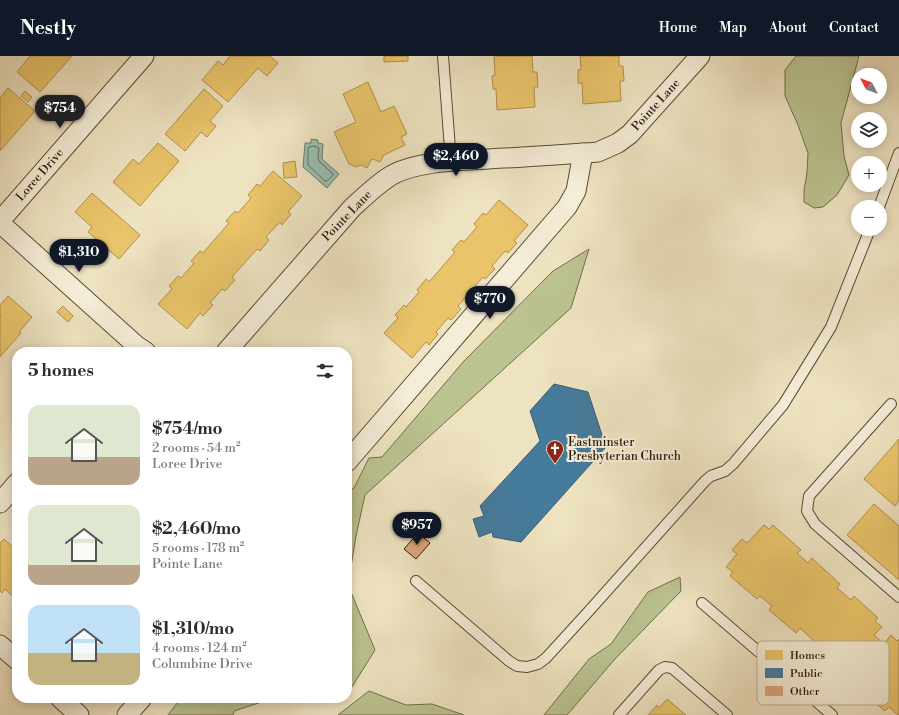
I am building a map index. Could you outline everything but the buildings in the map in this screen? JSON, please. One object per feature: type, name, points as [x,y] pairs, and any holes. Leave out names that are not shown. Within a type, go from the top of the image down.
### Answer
[{"type":"street","name":"Loree Drive","points":[[0,222],[144,56]]},
{"type":"street","name":"Pointe Lane","points":[[230,347],[352,208],[371,190],[392,175],[423,165],[598,152],[618,143],[630,134],[700,56]]},
{"type":"street","points":[[352,456],[567,208],[576,191],[583,153]]},
{"type":"street","points":[[0,222],[135,347]]},
{"type":"street","points":[[0,503],[12,489]]},
{"type":"street","points":[[0,644],[12,655]]},
{"type":"street","points":[[66,703],[79,715]]},
{"type":"street","points":[[127,715],[138,703]]},
{"type":"lane","points":[[443,56],[451,162]]},
{"type":"lane","points":[[882,200],[899,153]]},
{"type":"lane","points":[[416,581],[509,661],[517,666],[527,667],[538,664],[546,658],[705,481],[711,476],[725,471],[733,464],[783,406],[831,327],[867,236]]},
{"type":"lane","points":[[891,404],[809,496],[807,511],[815,524],[899,597]]},
{"type":"lane","points":[[702,603],[757,650]]},
{"type":"lane","points":[[619,715],[659,670],[665,667],[672,668],[727,715]]},
{"type":"lane","points":[[820,705],[832,715]]},
{"type":"green space","points":[[796,56],[859,56],[856,68],[851,68],[851,86],[841,123],[844,156],[849,175],[837,195],[823,207],[814,208],[804,202],[808,153],[798,125],[785,96],[785,70]]},
{"type":"green space","points":[[589,249],[571,308],[365,495],[352,560],[352,489],[354,488],[369,458],[382,457],[464,361],[553,271]]},
{"type":"green space","points":[[680,577],[681,591],[615,659],[567,715],[544,715],[589,659],[611,644],[648,592]]},
{"type":"green space","points":[[352,595],[375,650],[352,687]]},
{"type":"green space","points":[[369,691],[406,705],[432,704],[464,715],[338,715]]},
{"type":"green space","points":[[177,703],[259,703],[234,711],[233,715],[168,715]]},
{"type":"water","points":[[311,139],[318,140],[318,143],[323,144],[322,159],[339,174],[327,188],[303,167],[305,143],[311,143]]},
{"type":"place","name":"Eastminster Presbyterian Church","points":[[555,464]]}]
